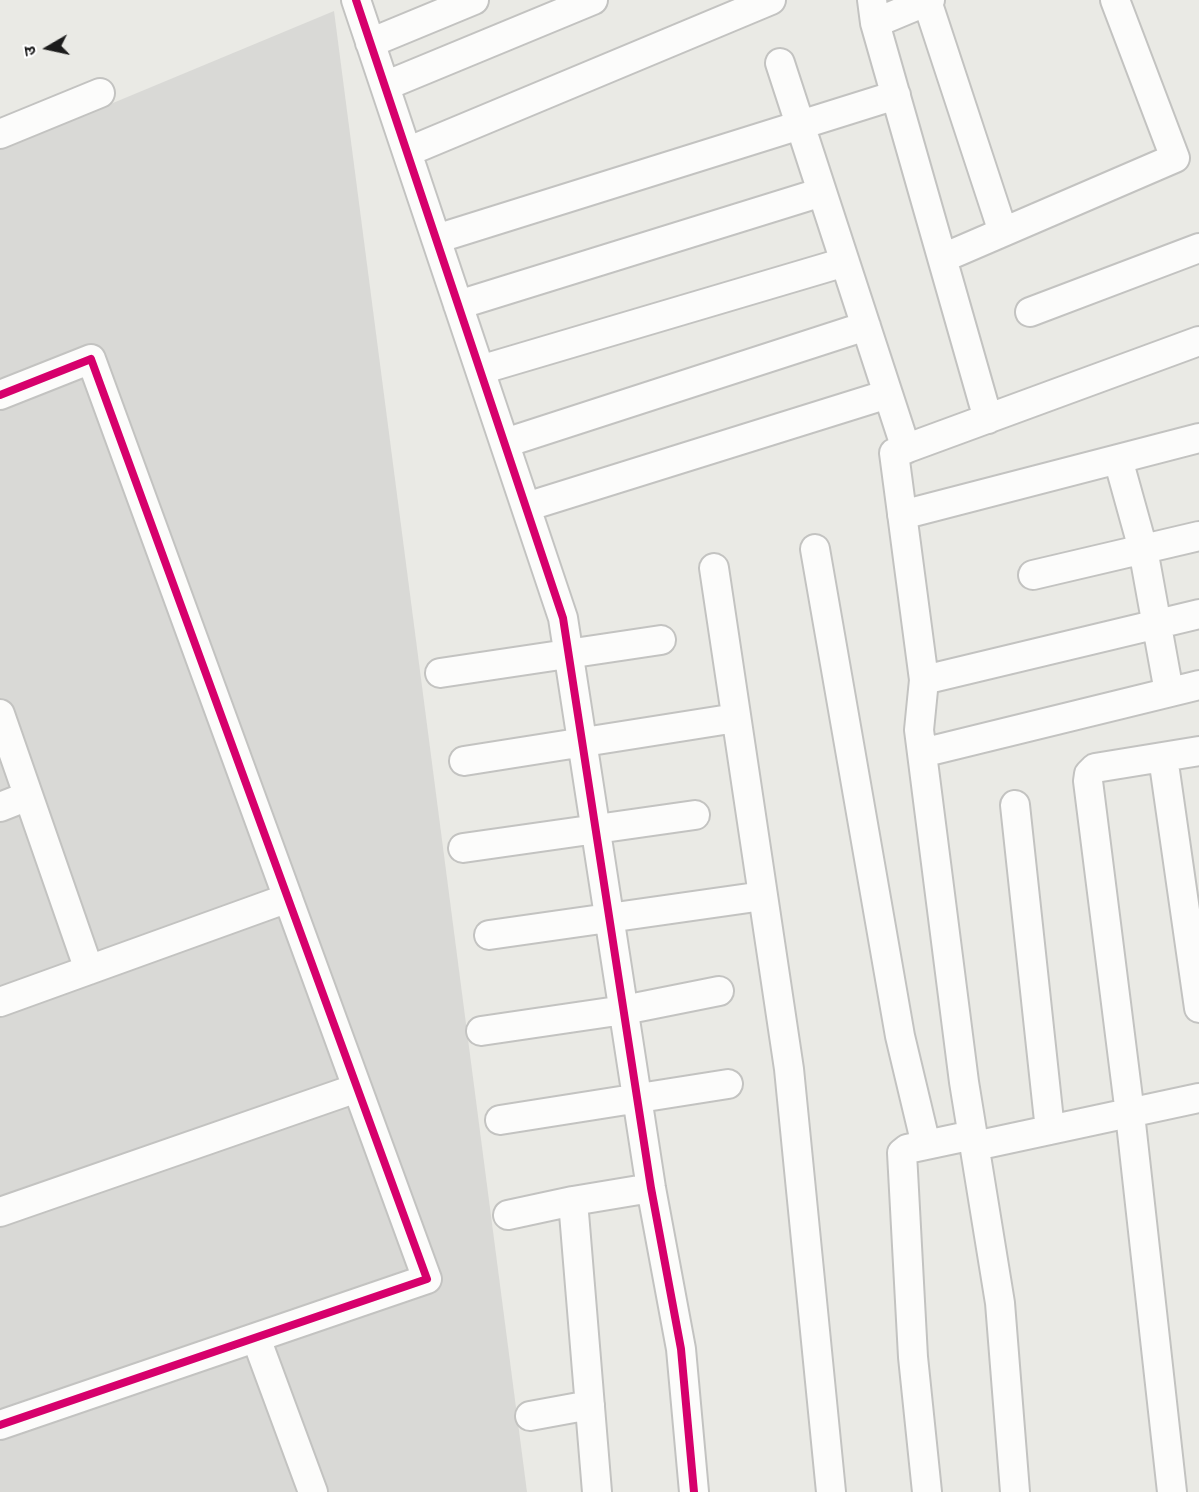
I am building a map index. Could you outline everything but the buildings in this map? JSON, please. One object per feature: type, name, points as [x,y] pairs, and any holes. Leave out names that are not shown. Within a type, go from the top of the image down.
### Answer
[{"type":"street","points":[[356,0],[563,618],[651,1188],[681,1349],[694,1492]]},
{"type":"street","points":[[370,43],[474,0]]},
{"type":"street","points":[[385,86],[593,0]]},
{"type":"street","points":[[407,152],[771,0]]},
{"type":"street","points":[[943,258],[1175,158],[1115,0]]},
{"type":"street","points":[[988,418],[873,11],[929,1],[1003,232]]},
{"type":"street","points":[[780,63],[906,449]]},
{"type":"street","points":[[0,134],[100,93]]},
{"type":"street","points":[[436,239],[897,94]]},
{"type":"street","points":[[458,305],[822,192]]},
{"type":"street","points":[[1030,312],[1199,248]]},
{"type":"street","points":[[480,370],[845,262]]},
{"type":"street","points":[[505,443],[866,326]]},
{"type":"street","points":[[1015,1492],[1000,1303],[963,1071],[919,730],[924,680],[894,453],[1199,341]]},
{"type":"street","points":[[0,395],[91,359],[427,1279],[0,1425]]},
{"type":"street","points":[[526,507],[888,394]]},
{"type":"street","points":[[902,515],[1199,438]]},
{"type":"street","points":[[1118,459],[1143,549],[1169,692]]},
{"type":"street","points":[[1033,575],[1199,536]]},
{"type":"street","points":[[815,549],[900,1036],[926,1145]]},
{"type":"street","points":[[714,568],[789,1070],[831,1492]]},
{"type":"street","points":[[924,680],[1199,614]]},
{"type":"street","points":[[440,672],[661,640]]},
{"type":"street","points":[[922,753],[1199,685]]},
{"type":"street","points":[[0,714],[89,970]]},
{"type":"street","points":[[464,761],[736,718]]},
{"type":"street","points":[[1172,1492],[1130,1113],[1088,781],[1089,774],[1095,768],[1199,751]]},
{"type":"street","points":[[1163,757],[1199,1008]]},
{"type":"street","points":[[0,807],[28,796]]},
{"type":"street","points":[[1015,805],[1050,1130]]},
{"type":"street","points":[[463,848],[694,815]]},
{"type":"street","points":[[489,935],[763,896]]},
{"type":"street","points":[[0,1002],[288,897]]},
{"type":"street","points":[[481,1031],[624,1010],[719,991]]},
{"type":"street","points":[[500,1120],[728,1084]]},
{"type":"street","points":[[0,1212],[357,1088]]},
{"type":"street","points":[[927,1492],[913,1357],[902,1153],[907,1149],[926,1145],[1050,1130],[1199,1098]]},
{"type":"street","points":[[508,1215],[651,1188]]},
{"type":"street","points":[[573,1201],[597,1492]]},
{"type":"street","points":[[256,1338],[313,1492]]},
{"type":"street","points":[[530,1416],[590,1405]]},
{"type":"shaded area","points":[[334,11],[527,1492],[0,1492],[0,150]]},
{"type":"cycle path","points":[[356,0],[563,618],[651,1188],[681,1349],[694,1492]]},
{"type":"cycle path","points":[[0,395],[91,359],[427,1279],[0,1425]]}]
